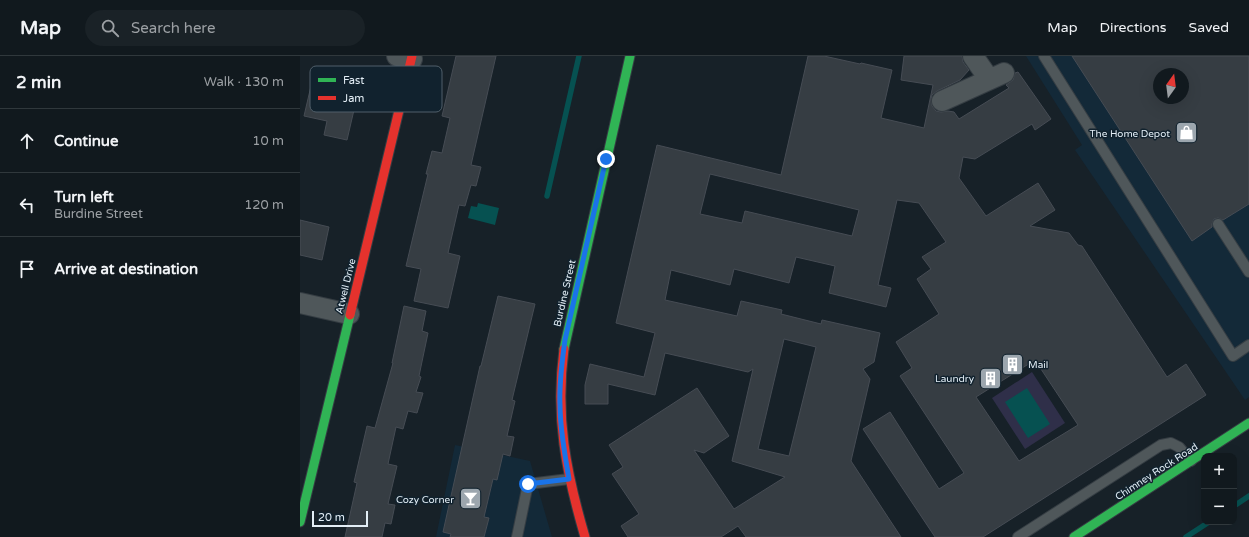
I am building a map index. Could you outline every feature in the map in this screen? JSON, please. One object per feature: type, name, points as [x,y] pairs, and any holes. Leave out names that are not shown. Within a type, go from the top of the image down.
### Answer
[{"type":"street","name":"Burdine Street","points":[[585,537],[569,479],[562,438],[560,404],[561,370],[565,340],[630,56]]},
{"type":"street","points":[[942,101],[996,76],[973,56]]},
{"type":"street","name":"Atwell Drive","points":[[300,522],[395,112]]},
{"type":"street","points":[[300,303],[349,314]]},
{"type":"street","name":"Chimney Rock Road","points":[[1074,537],[1249,423]]},
{"type":"lane","points":[[1044,56],[1233,356],[1249,345]]},
{"type":"lane","points":[[1218,224],[1249,272]]},
{"type":"lane","points":[[1018,537],[1162,445],[1171,442],[1179,447],[1191,461]]},
{"type":"lane","points":[[517,537],[528,484],[569,479]]},
{"type":"shaded area","points":[[1026,56],[1249,56],[1249,397],[1245,400],[1075,150],[1082,145]]},
{"type":"shaded area","points":[[478,203],[499,208],[495,225],[468,218],[471,206],[477,207]]},
{"type":"shaded area","points":[[1032,372],[1065,423],[1025,449],[992,398]]},
{"type":"shaded area","points":[[1027,388],[1050,424],[1028,438],[1005,402]]},
{"type":"shaded area","points":[[455,445],[530,461],[552,537],[436,537]]},
{"type":"building","points":[[456,56],[496,56],[471,165],[481,167],[476,186],[471,185],[465,206],[459,205],[448,253],[460,256],[448,308],[414,301],[421,269],[406,266],[432,151],[442,153],[450,118],[442,116]]},
{"type":"building","points":[[808,56],[824,56],[892,70],[881,118],[924,128],[933,85],[901,80],[904,56],[962,56],[963,62],[969,70],[960,80],[937,91],[932,95],[931,100],[932,106],[936,111],[954,112],[959,119],[1009,88],[1006,85],[1013,80],[1015,73],[1018,72],[1051,119],[1035,130],[1032,124],[975,159],[963,157],[959,178],[986,216],[1038,183],[1055,210],[1030,226],[1069,233],[1078,245],[1082,246],[1167,377],[1186,364],[1206,395],[983,537],[935,537],[863,429],[890,412],[939,489],[964,473],[900,376],[912,368],[896,342],[939,314],[917,279],[931,269],[922,257],[946,242],[919,203],[897,200],[878,285],[891,288],[886,307],[829,293],[835,266],[796,257],[789,283],[734,269],[730,285],[671,270],[665,300],[737,316],[741,301],[782,310],[781,314],[821,324],[822,320],[880,333],[874,362],[863,369],[870,379],[851,461],[901,537],[746,537],[738,526],[721,537],[628,537],[621,526],[639,514],[612,474],[623,467],[609,445],[697,388],[729,436],[704,453],[694,450],[734,509],[785,477],[732,461],[753,369],[748,372],[665,353],[655,395],[608,384],[608,404],[585,404],[585,385],[590,364],[644,377],[655,333],[616,323],[657,145],[781,175]],"holes":[[[710,174],[859,210],[852,236],[745,211],[742,223],[700,214]],[[784,339],[816,347],[789,456],[758,449]],[[1035,360],[1078,425],[1019,461],[976,397]]]},
{"type":"building","name":"The Home Depot","points":[[1072,56],[1249,56],[1249,204],[1223,220],[1218,218],[1214,219],[1212,227],[1192,241]]},
{"type":"building","points":[[310,90],[310,112],[354,112],[347,140],[324,135],[327,121],[304,116]]},
{"type":"building","points":[[300,220],[329,227],[322,260],[300,255]]},
{"type":"building","points":[[498,296],[535,304],[512,400],[515,401],[507,436],[514,437],[510,456],[503,454],[497,480],[493,479],[484,517],[489,518],[484,537],[450,537],[451,534],[443,532],[480,366]]},
{"type":"building","points":[[404,306],[426,311],[422,331],[428,333],[419,376],[421,377],[416,392],[423,393],[417,413],[408,411],[403,429],[396,427],[388,464],[397,466],[388,504],[395,505],[391,524],[385,523],[382,537],[345,537],[357,483],[354,482],[367,426],[375,428],[393,363]]},
{"type":"waterway","points":[[547,196],[579,56]]},
{"type":"waterway","points":[[1237,504],[1249,496]]},
{"type":"waterway","points":[[1186,537],[1204,525]]},
{"type":"traffic: fast","points":[[564,349],[630,56]]},
{"type":"traffic: fast","points":[[300,522],[350,315]]},
{"type":"traffic: fast","points":[[1074,537],[1249,423]]},
{"type":"traffic: jam","points":[[410,66],[412,56]]},
{"type":"traffic: jam","points":[[350,315],[399,112]]},
{"type":"traffic: jam","points":[[564,349],[561,398],[564,444],[572,490],[585,537]]},
{"type":"place","name":"The Home Depot","points":[[1186,133]]},
{"type":"place","name":"Mail","points":[[1012,364]]},
{"type":"place","name":"Laundry","points":[[990,378]]},
{"type":"place","name":"Cozy Corner","points":[[470,499]]},
{"type":"route","points":[[528,484],[569,479],[562,438],[560,404],[561,370],[565,340],[606,159]]}]
